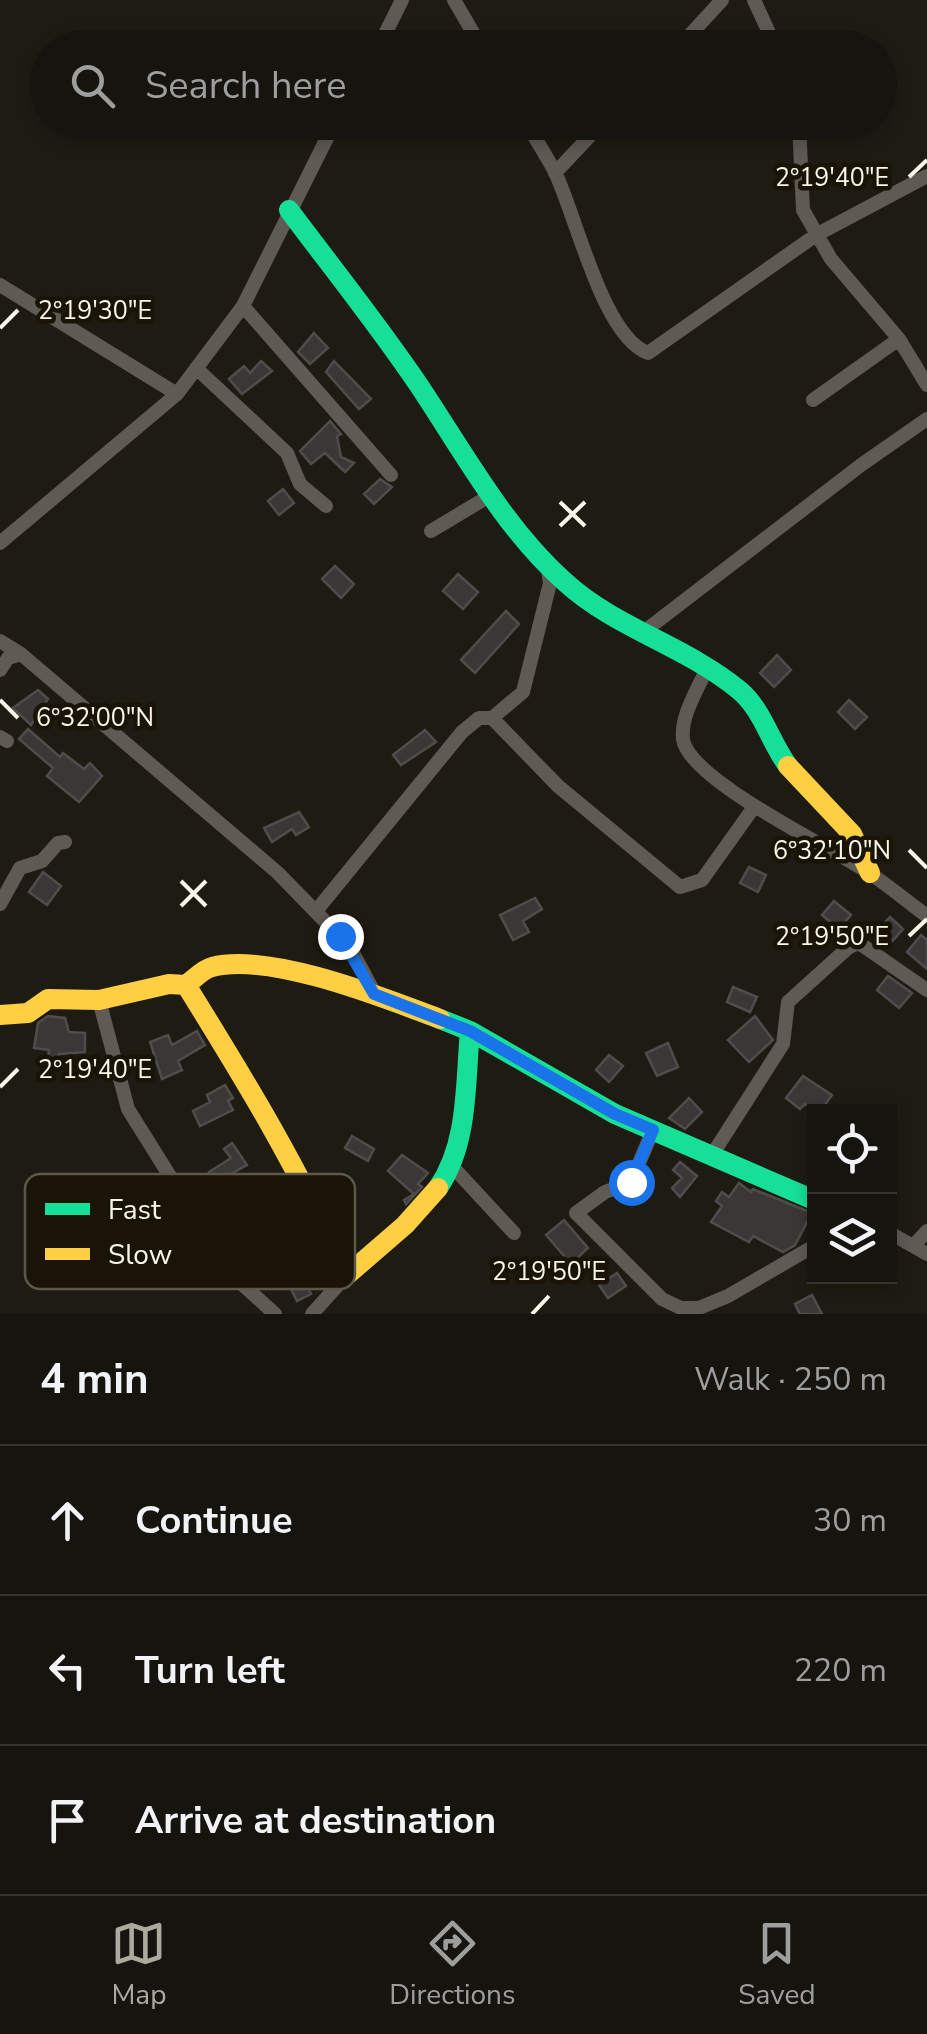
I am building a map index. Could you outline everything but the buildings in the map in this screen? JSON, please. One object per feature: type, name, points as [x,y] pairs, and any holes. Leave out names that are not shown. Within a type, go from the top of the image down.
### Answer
[{"type":"street","points":[[387,30],[402,0]]},
{"type":"street","points":[[454,0],[472,30]]},
{"type":"street","points":[[694,30],[722,0]]},
{"type":"street","points":[[754,0],[768,30]]},
{"type":"street","points":[[0,543],[177,394],[243,306],[326,140]]},
{"type":"street","points":[[536,140],[555,173],[618,326],[635,348],[648,353],[816,235],[927,176]]},
{"type":"street","points":[[555,173],[586,140]]},
{"type":"street","points":[[799,140],[798,183],[803,210],[816,235],[899,339],[927,386]]},
{"type":"street","points":[[289,210],[418,384],[491,495],[547,563],[591,604],[708,666],[753,704],[785,762],[852,834],[870,873]]},
{"type":"street","points":[[0,285],[177,394]]},
{"type":"street","points":[[243,306],[391,475]]},
{"type":"street","points":[[813,400],[899,339]]},
{"type":"street","points":[[196,368],[288,452],[300,484],[326,506]]},
{"type":"street","points":[[646,630],[927,419]]},
{"type":"street","points":[[432,531],[491,495]]},
{"type":"street","points":[[316,912],[462,732],[479,718],[492,718],[522,692],[550,583],[547,563]]},
{"type":"street","points":[[0,641],[21,654],[264,860],[350,946],[374,994]]},
{"type":"street","points":[[0,670],[8,658],[21,654]]},
{"type":"street","points":[[708,666],[686,716],[684,745],[754,807],[870,873],[927,916]]},
{"type":"street","points":[[492,718],[558,786],[680,888],[702,880],[754,807]]},
{"type":"street","points":[[0,904],[20,868],[42,861],[58,843],[65,842]]},
{"type":"street","points":[[712,1155],[783,1044],[788,1002],[849,947],[859,942],[870,948],[927,990]]},
{"type":"street","points":[[0,1014],[28,1013],[48,999],[99,1000],[169,984],[186,985],[210,967],[236,964],[283,968],[374,994],[470,1031],[615,1114],[807,1197]]},
{"type":"street","points":[[186,985],[270,1120],[298,1174]]},
{"type":"street","points":[[99,1000],[128,1108],[169,1174]]},
{"type":"street","points":[[355,1268],[412,1218],[451,1165],[461,1120],[470,1031]]},
{"type":"street","points":[[653,1130],[631,1182],[605,1192],[576,1212],[662,1299],[681,1308],[698,1308],[779,1270],[807,1251]]},
{"type":"street","points":[[451,1165],[514,1233]]},
{"type":"street","points":[[897,1237],[921,1249],[927,1231]]},
{"type":"street","points":[[248,1289],[275,1314]]},
{"type":"street","points":[[312,1314],[334,1289]]},
{"type":"traffic: fast","points":[[289,210],[404,364],[504,514],[543,561],[606,612],[696,661],[739,690],[754,707],[788,766]]},
{"type":"traffic: fast","points":[[440,1019],[470,1031],[615,1114],[807,1197]]},
{"type":"traffic: fast","points":[[438,1188],[460,1132],[470,1031]]},
{"type":"traffic: slow","points":[[788,766],[852,834],[870,873]]},
{"type":"traffic: slow","points":[[0,1015],[28,1013],[48,999],[99,1000],[169,984],[186,985],[209,968],[236,964],[295,971],[440,1019]]},
{"type":"traffic: slow","points":[[186,985],[297,1174]]},
{"type":"traffic: slow","points":[[355,1268],[405,1225],[438,1188]]},
{"type":"route","points":[[340,936],[358,959],[374,994],[470,1031],[534,1064],[615,1114],[653,1130],[631,1182]]}]
